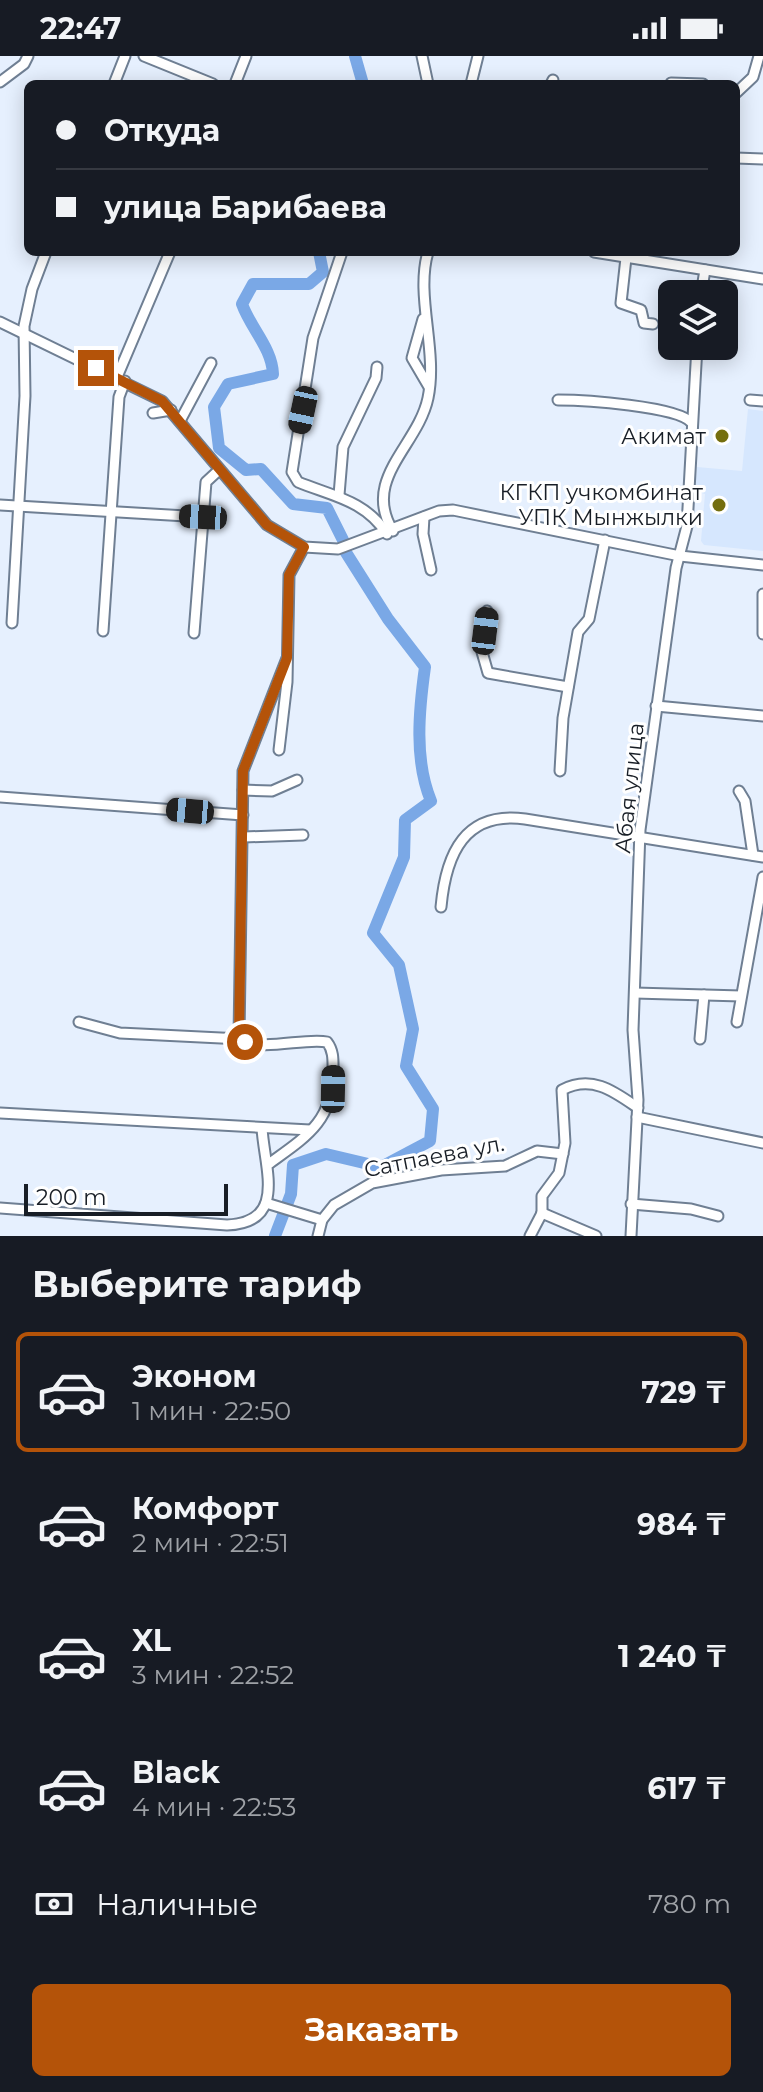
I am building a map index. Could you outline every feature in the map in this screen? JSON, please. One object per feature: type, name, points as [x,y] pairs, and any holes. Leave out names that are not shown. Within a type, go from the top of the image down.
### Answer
[{"type":"street","points":[[0,82],[24,64],[28,56]]},
{"type":"street","points":[[116,80],[125,56]]},
{"type":"street","points":[[144,56],[203,80]]},
{"type":"street","points":[[237,80],[246,56]]},
{"type":"street","points":[[422,56],[427,80]]},
{"type":"street","points":[[472,80],[478,56]]},
{"type":"street","points":[[740,89],[753,77],[759,56]]},
{"type":"street","points":[[740,158],[763,159]]},
{"type":"street","points":[[12,623],[26,381],[23,333],[32,289],[44,256]]},
{"type":"street","points":[[103,631],[121,379],[168,256]]},
{"type":"street","points":[[341,256],[313,338],[292,465],[298,482],[339,495],[390,532]]},
{"type":"street","points":[[427,256],[423,317],[412,358],[429,387]]},
{"type":"street","points":[[615,256],[763,279]]},
{"type":"street","points":[[626,258],[621,303],[641,310],[643,321],[653,324]]},
{"type":"street","points":[[703,280],[705,270]]},
{"type":"street","points":[[390,532],[384,512],[384,486],[399,452],[414,435],[429,387],[432,352],[423,317]]},
{"type":"street","points":[[0,322],[121,379],[171,410],[267,525],[304,547],[338,549],[355,545],[424,517],[453,510],[680,556],[763,565]]},
{"type":"street","name":"Абая улица","points":[[631,1236],[638,1112],[633,1050],[639,839],[656,706],[687,526],[696,360]]},
{"type":"street","points":[[180,421],[211,363]]},
{"type":"street","points":[[339,495],[343,447],[376,378],[377,367]]},
{"type":"street","points":[[558,400],[660,410],[678,414],[692,423]]},
{"type":"street","points":[[750,400],[763,401]]},
{"type":"street","points":[[153,413],[171,410]]},
{"type":"street","points":[[194,633],[206,482],[219,470]]},
{"type":"street","points":[[342,472],[351,494]]},
{"type":"street","points":[[0,505],[203,517]]},
{"type":"street","points":[[424,517],[423,534],[431,570]]},
{"type":"street","points":[[560,771],[568,687],[578,632],[589,619],[605,540]]},
{"type":"street","points":[[279,750],[287,658],[289,575],[304,547]]},
{"type":"street","points":[[763,594],[763,634]]},
{"type":"street","points":[[487,611],[482,652],[488,673],[568,687]]},
{"type":"street","points":[[573,617],[589,619]]},
{"type":"street","points":[[241,1039],[244,765],[287,658]]},
{"type":"street","points":[[656,706],[763,716]]},
{"type":"street","points":[[243,790],[272,791],[297,780]]},
{"type":"street","points":[[441,907],[459,846],[474,826],[487,819],[513,818],[758,856],[745,801],[739,791]]},
{"type":"street","points":[[745,801],[753,792]]},
{"type":"street","points":[[0,797],[243,815]]},
{"type":"street","points":[[244,837],[303,835]]},
{"type":"street","points":[[737,1022],[763,877]]},
{"type":"street","points":[[635,993],[741,996]]},
{"type":"street","points":[[700,1039],[704,995]]},
{"type":"street","points":[[79,1022],[120,1033],[241,1039],[260,1044],[321,1041],[331,1046],[330,1104],[323,1118],[295,1147],[270,1163]]},
{"type":"street","points":[[530,1236],[542,1213],[543,1191],[559,1173],[566,1121],[562,1090],[602,1086],[638,1095]]},
{"type":"street","points":[[617,1091],[638,1112],[763,1143]]},
{"type":"street","points":[[0,1113],[310,1130]]},
{"type":"street","points":[[0,1208],[227,1225],[249,1223],[260,1216],[266,1203],[270,1163],[262,1128]]},
{"type":"street","name":"Сатпаева ул.","points":[[320,1219],[357,1190],[383,1181],[441,1170],[505,1166],[537,1151],[563,1154]]},
{"type":"street","points":[[266,1203],[320,1219],[318,1236]]},
{"type":"street","points":[[631,1204],[691,1209],[718,1216]]},
{"type":"street","points":[[542,1213],[596,1236]]},
{"type":"shaded area","points":[[748,409],[763,411],[763,551],[704,545],[701,541],[705,494],[695,491],[697,467],[742,471]]},
{"type":"waterway","points":[[355,56],[362,80]]},
{"type":"waterway","points":[[320,256],[323,272],[309,284],[253,284],[242,304],[269,356],[273,374],[228,384],[214,407],[219,448],[246,470],[261,469],[293,504],[327,508],[343,540]]},
{"type":"waterway","points":[[275,1236],[291,1194],[293,1165],[326,1154],[381,1167],[430,1141],[433,1109],[406,1066],[413,1029],[399,965],[373,933],[404,857],[405,820],[431,801],[420,752],[425,667],[388,619],[345,551]]},
{"type":"place","name":"Акимат","points":[[722,436]]},
{"type":"place","name":"КГКП учкомбинат УПК Мынжылки","points":[[719,505]]},
{"type":"route","points":[[96,368],[162,401],[246,504],[267,525],[304,547],[289,575],[287,658],[243,771],[239,1037],[245,1042]]}]
